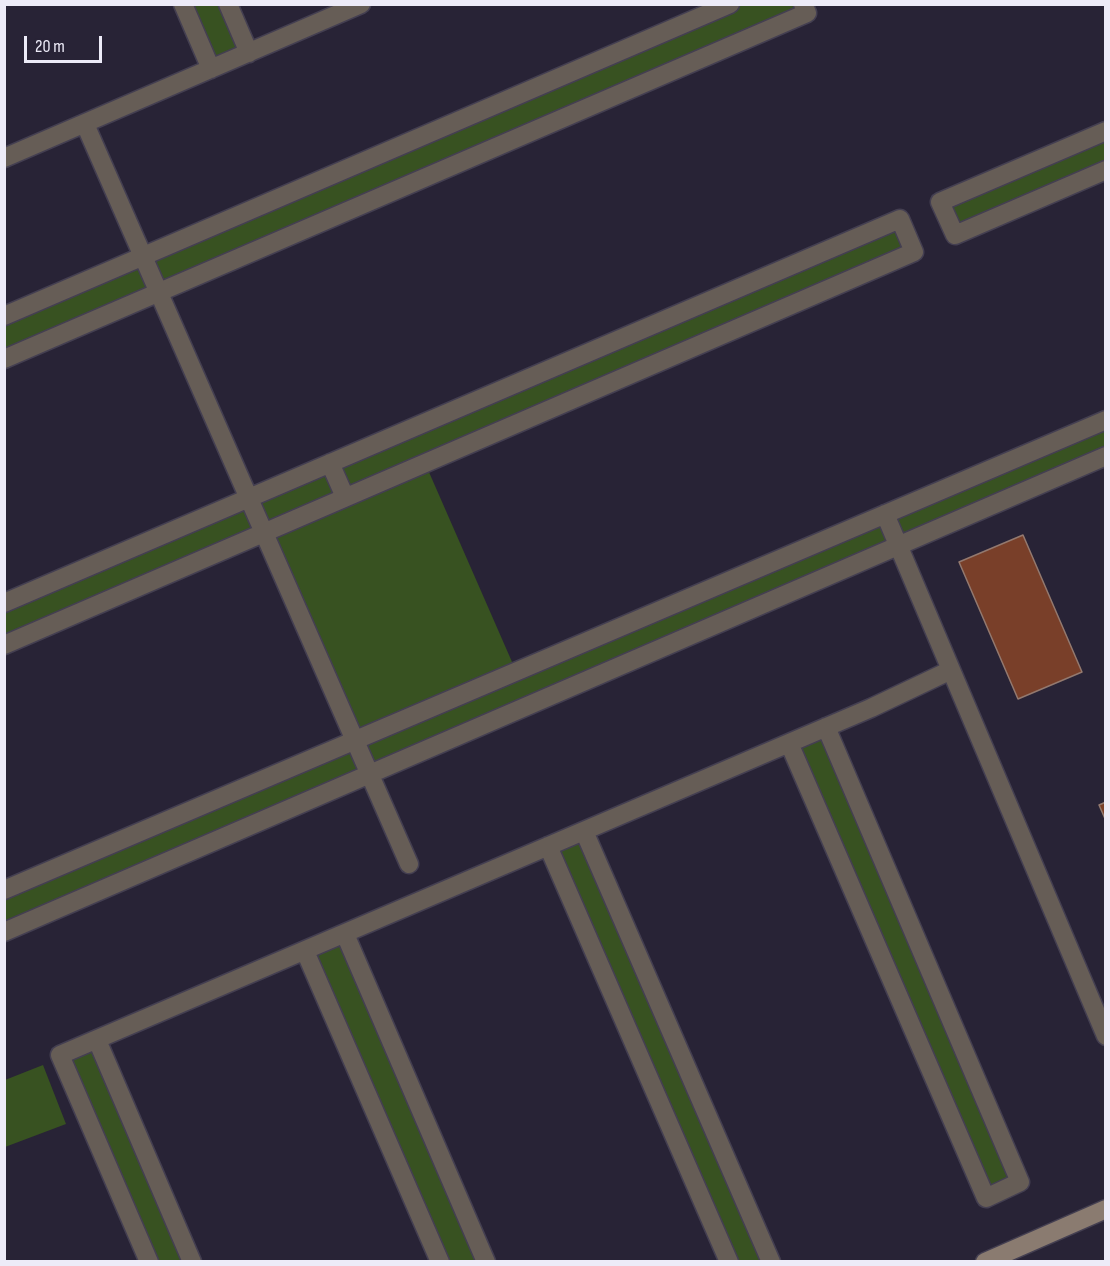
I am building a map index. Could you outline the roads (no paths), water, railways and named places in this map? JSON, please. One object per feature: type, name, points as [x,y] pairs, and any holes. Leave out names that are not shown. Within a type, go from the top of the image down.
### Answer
[{"type":"street","points":[[183,4],[211,69]]},
{"type":"street","points":[[228,4],[249,53]]},
{"type":"street","points":[[5,158],[361,4]]},
{"type":"street","points":[[4,316],[730,4]]},
{"type":"street","points":[[4,359],[807,13],[803,4]]},
{"type":"street","points":[[85,124],[409,864]]},
{"type":"street","points":[[1106,131],[940,202],[954,235],[1106,170]]},
{"type":"street","points":[[4,603],[900,219],[914,252],[4,645]]},
{"type":"street","points":[[4,890],[1106,420]]},
{"type":"street","points":[[4,932],[1106,456]]},
{"type":"street","points":[[330,463],[345,497]]},
{"type":"street","points":[[885,514],[1106,1036]]},
{"type":"street","points":[[149,1262],[60,1055],[826,728],[951,670]]},
{"type":"street","points":[[789,743],[986,1198],[1020,1182],[826,728]]},
{"type":"street","points":[[584,831],[771,1262]]},
{"type":"street","points":[[548,846],[729,1262]]},
{"type":"street","points":[[345,934],[486,1262]]},
{"type":"street","points":[[305,951],[440,1262]]},
{"type":"street","points":[[97,1040],[192,1262]]},
{"type":"street","points":[[985,1262],[1106,1209]]}]
